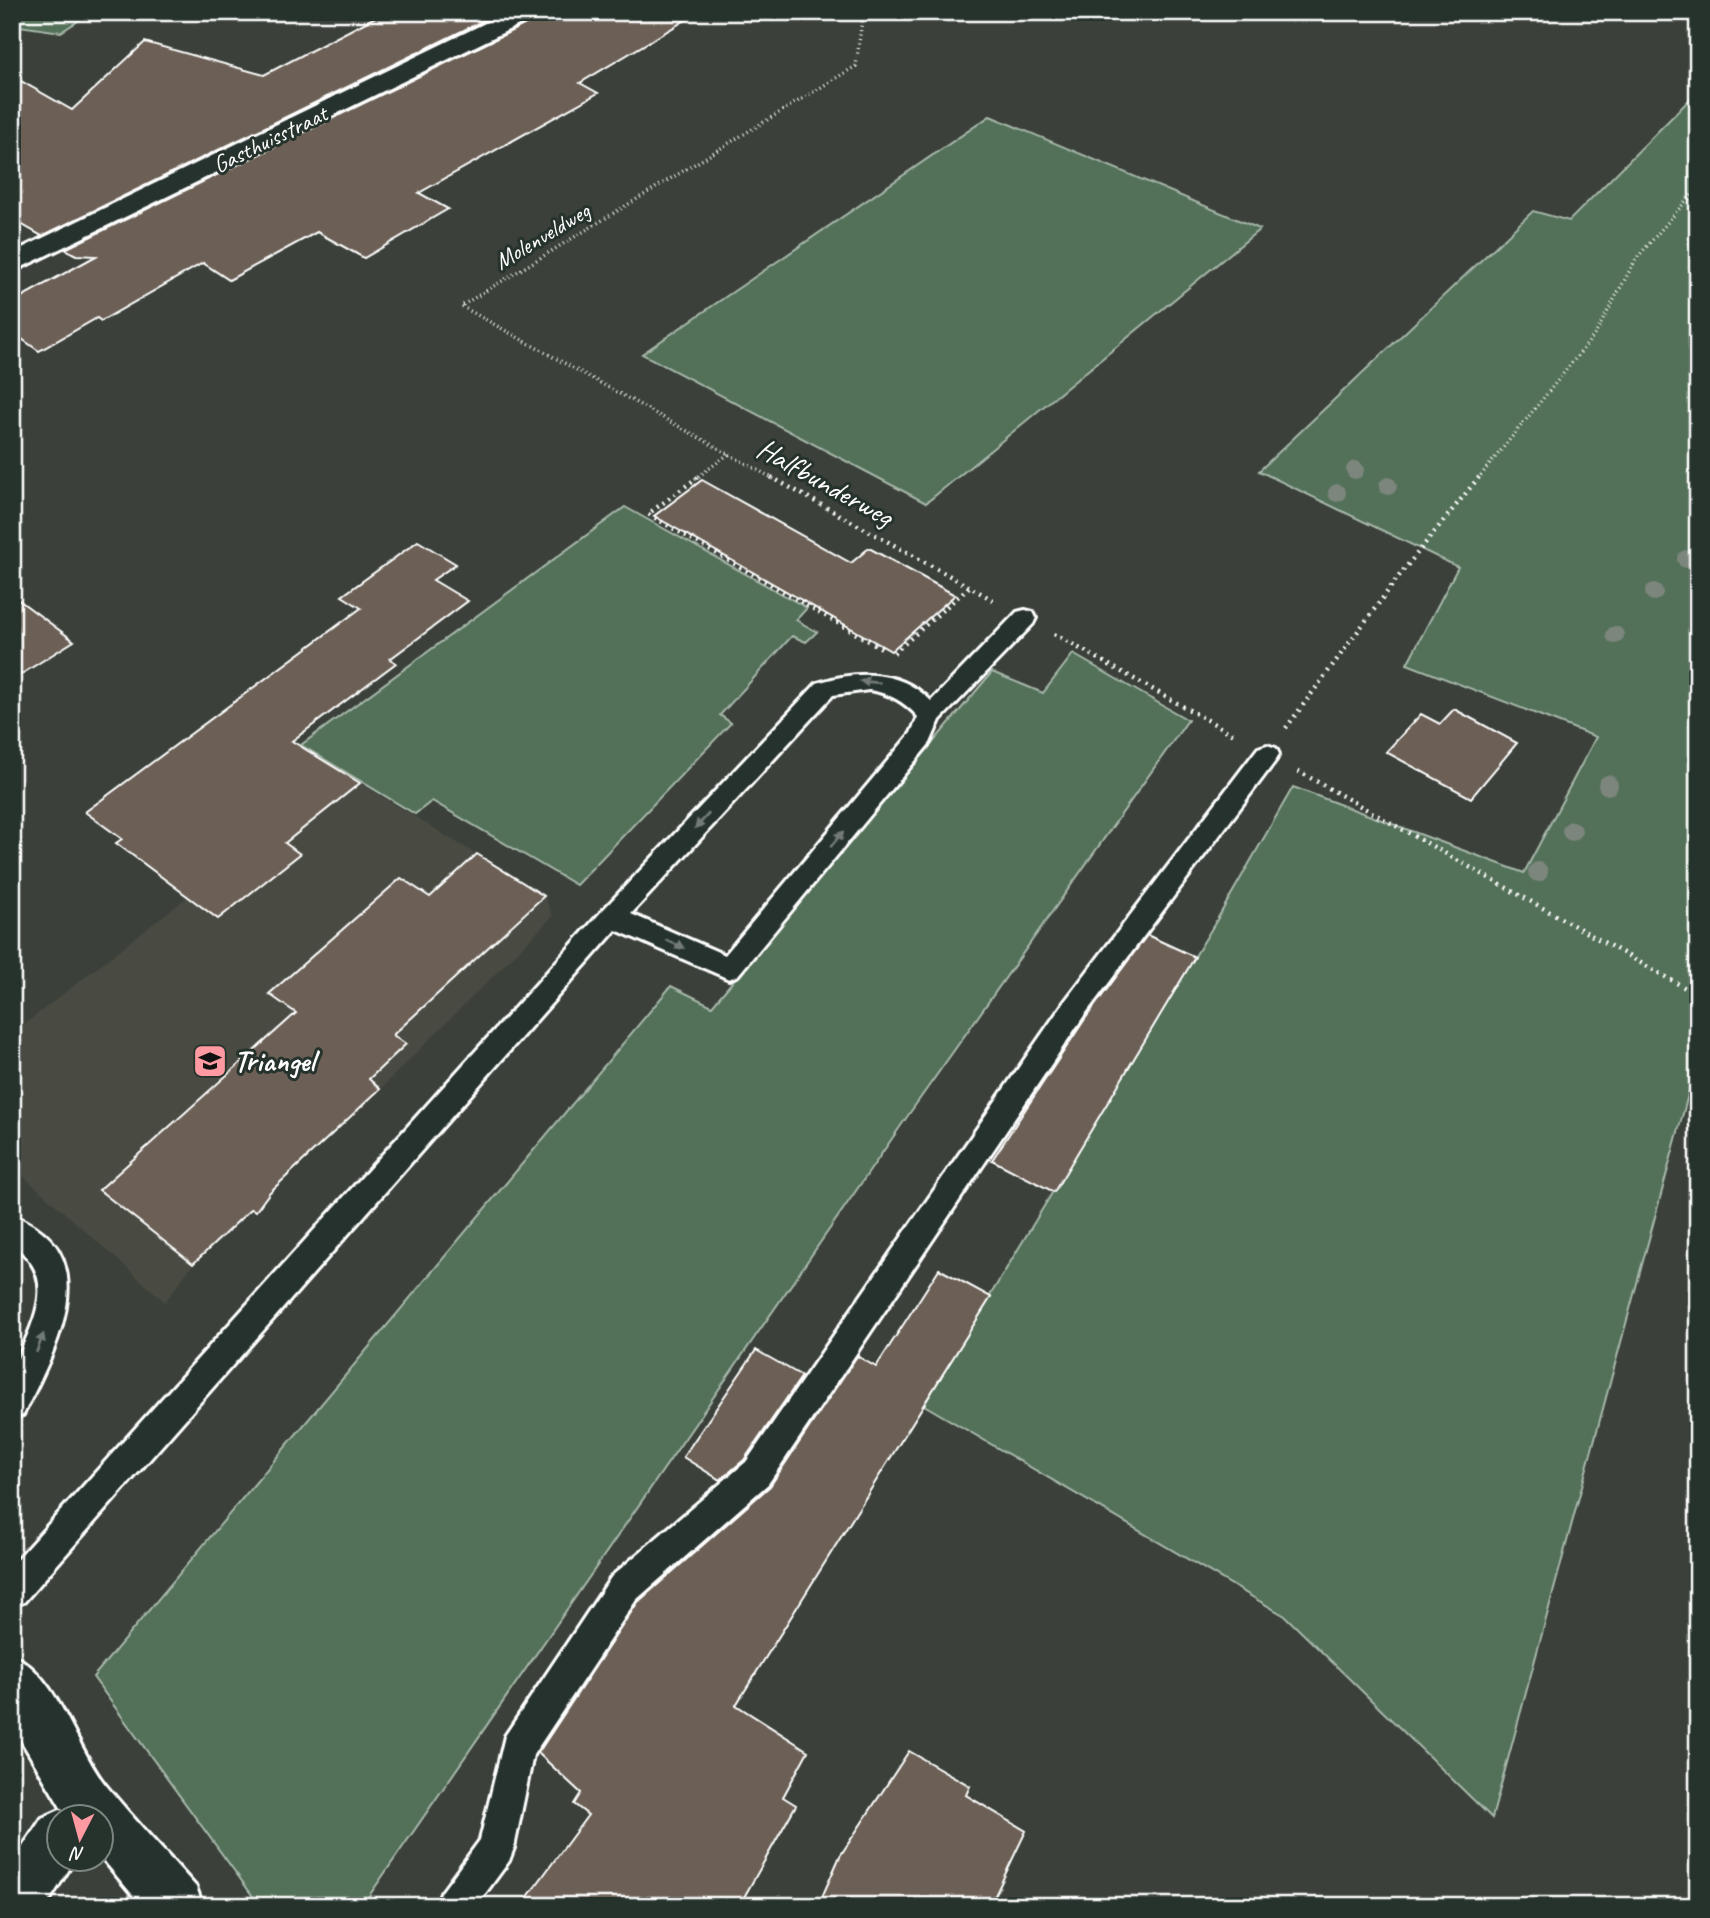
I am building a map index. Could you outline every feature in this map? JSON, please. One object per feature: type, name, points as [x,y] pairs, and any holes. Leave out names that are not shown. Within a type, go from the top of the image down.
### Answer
[{"type":"street","name":"Gasthuisstraat","points":[[12,264],[527,12]]},
{"type":"street","points":[[12,1680],[51,1739],[77,1802]]},
{"type":"street","points":[[116,1848],[177,1906]]},
{"type":"street","points":[[15,1906],[46,1865]]},
{"type":"lane","points":[[612,917],[729,968],[922,737],[930,716],[1025,618]]},
{"type":"lane","points":[[12,1590],[612,917],[825,689],[847,681],[878,681],[919,700],[930,716]]},
{"type":"lane","points":[[454,1906],[496,1848],[517,1748],[624,1588],[757,1473],[1074,1009],[1266,754]]},
{"type":"lane","points":[[12,1228],[32,1241],[50,1264],[56,1297],[35,1355],[12,1405]]},
{"type":"path","name":"Molenveldweg","points":[[730,453],[461,306],[856,66],[863,12]]},
{"type":"path","points":[[1266,754],[1402,572],[1596,333],[1636,259],[1698,187]]},
{"type":"path","name":"Halfbunderweg","points":[[730,453],[900,547]]},
{"type":"path","points":[[730,453],[648,514],[892,654],[970,587]]},
{"type":"shaded area","name":"Triangel","points":[[345,774],[544,896],[553,916],[380,1089],[287,1176],[281,1175],[256,1211],[251,1209],[193,1264],[165,1302],[12,1166],[12,1034]]},
{"type":"green space","points":[[12,12],[92,12],[61,32],[12,25]]},
{"type":"green space","points":[[1698,91],[1698,1058],[1492,1818],[1285,1616],[924,1405],[1215,923],[1293,787],[1524,873],[1596,737],[1407,664],[1458,567],[1259,471],[1533,211],[1569,221]]},
{"type":"green space","points":[[990,116],[1260,229],[926,503],[642,354]]},
{"type":"green space","points":[[625,507],[807,608],[796,620],[817,632],[806,642],[792,636],[720,715],[731,723],[576,885],[432,801],[415,814],[301,745]]},
{"type":"green space","points":[[1073,654],[1188,720],[909,1114],[362,1906],[260,1906],[93,1677],[671,986],[712,1006],[992,672],[1043,693]]},
{"type":"building","points":[[385,12],[501,12],[42,236],[12,219],[12,76],[72,110],[145,42],[264,75]]},
{"type":"building","points":[[541,12],[699,12],[580,83],[598,93],[419,193],[448,209],[364,258],[317,232],[229,280],[203,263],[101,321],[97,318],[39,351],[12,332],[12,302],[96,256],[76,255],[65,249],[536,19]]},
{"type":"building","points":[[702,480],[851,563],[869,548],[955,595],[891,651],[654,516]]},
{"type":"building","points":[[418,541],[456,564],[433,580],[468,601],[390,659],[396,663],[292,741],[360,783],[285,843],[300,854],[218,919],[116,843],[122,839],[85,812],[361,608],[342,596]]},
{"type":"building","points":[[12,595],[74,641],[12,680]]},
{"type":"building","points":[[1454,709],[1517,743],[1471,798],[1386,752],[1421,714],[1440,724]]},
{"type":"building","points":[[477,854],[544,896],[393,1035],[406,1044],[369,1079],[380,1089],[270,1192],[256,1211],[251,1209],[193,1264],[99,1190],[296,1013],[269,994],[401,878],[430,897]]},
{"type":"building","points":[[1147,935],[1195,957],[1054,1192],[992,1160],[1085,1019]]},
{"type":"building","points":[[939,1269],[991,1297],[736,1705],[808,1751],[783,1797],[796,1805],[739,1906],[521,1906],[588,1815],[574,1804],[581,1793],[538,1753],[638,1602],[770,1486],[857,1356],[876,1367]]},
{"type":"building","points":[[756,1350],[802,1376],[744,1460],[720,1480],[683,1457]]},
{"type":"building","points":[[909,1751],[970,1786],[966,1795],[1026,1831],[990,1906],[818,1906],[840,1856]]},
{"type":"place","name":"Triangel","points":[[210,1061]]}]
